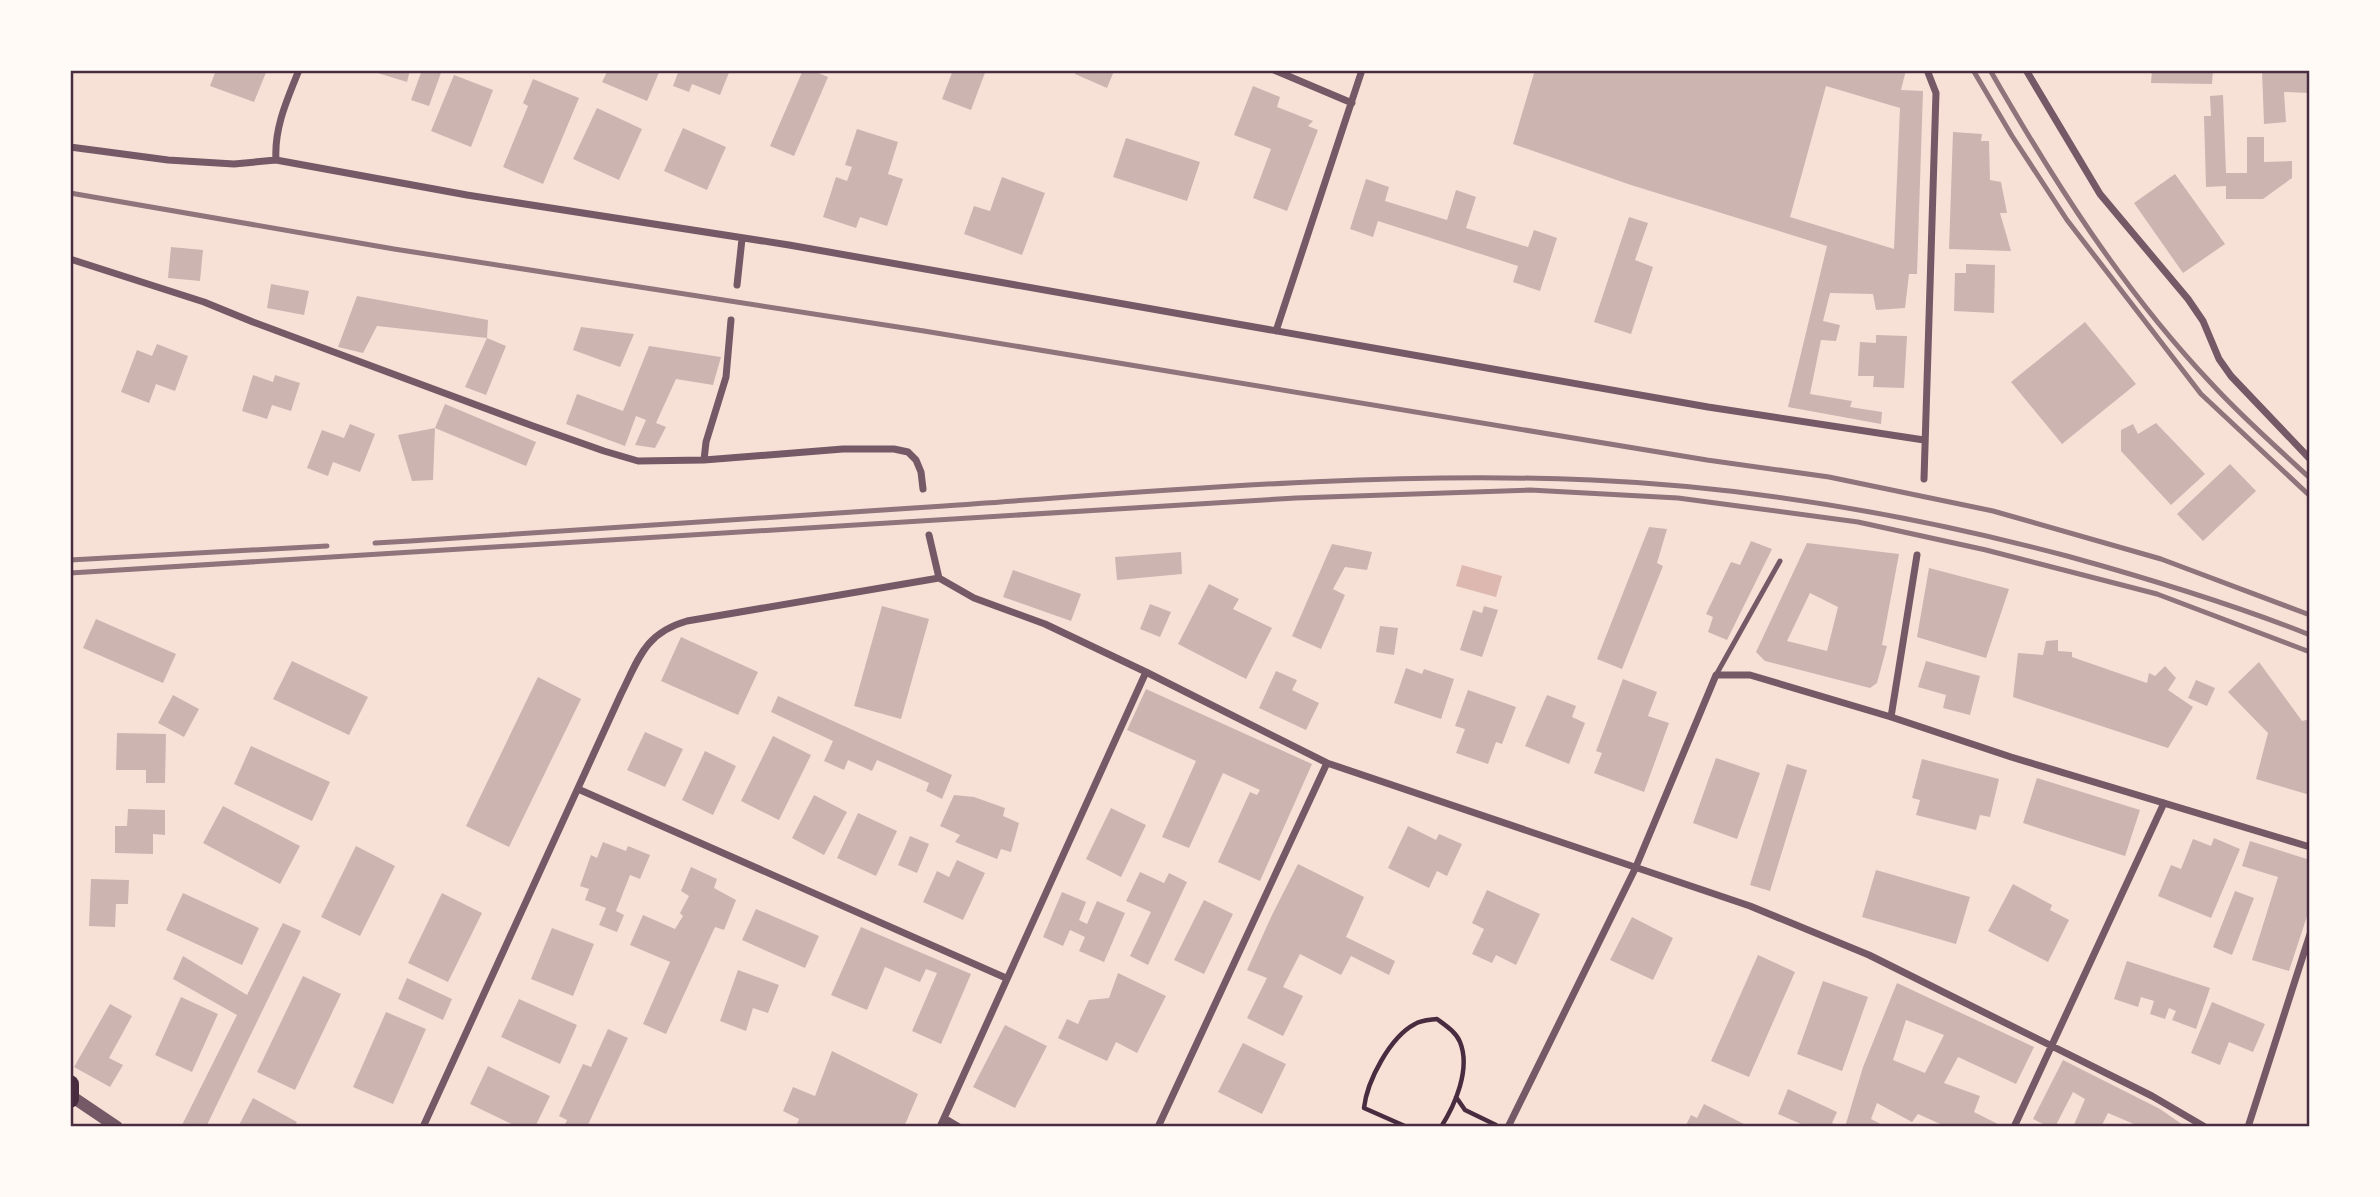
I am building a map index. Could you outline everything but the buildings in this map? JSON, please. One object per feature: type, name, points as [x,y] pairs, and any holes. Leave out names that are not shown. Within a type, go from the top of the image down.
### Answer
[{"type":"main road","points":[[70,1084],[70,1097]]},
{"type":"street","points":[[276,160],[277,131],[299,70]]},
{"type":"street","points":[[1274,70],[1352,103]]},
{"type":"street","points":[[1276,331],[1362,70]]},
{"type":"street","points":[[1924,479],[1936,93],[1927,70]]},
{"type":"street","points":[[2026,70],[2100,194],[2195,310],[2219,359],[2231,376],[2310,459]]},
{"type":"street","points":[[70,147],[168,160],[234,164],[276,160],[467,195],[802,247],[1708,407],[1924,440]]},
{"type":"street","points":[[737,285],[742,239]]},
{"type":"street","points":[[70,259],[204,302],[604,451],[638,461],[704,460],[843,449],[894,449],[908,453],[916,460],[923,489]]},
{"type":"street","points":[[704,460],[706,442],[726,377],[731,320]]},
{"type":"street","points":[[929,535],[939,578]]},
{"type":"street","points":[[1891,717],[1917,555]]},
{"type":"street","points":[[423,1127],[578,789],[650,640],[662,631],[687,621],[939,578],[974,598],[1045,624],[1146,672],[1327,763],[1751,906],[1869,955],[2152,1096],[2205,1127]]},
{"type":"street","points":[[940,1127],[1146,672]]},
{"type":"street","points":[[1508,1127],[1635,869],[1716,675],[1750,675],[2310,847]]},
{"type":"street","points":[[1158,1127],[1327,763]]},
{"type":"street","points":[[578,789],[1006,978]]},
{"type":"street","points":[[2014,1127],[2164,803]]},
{"type":"street","points":[[2248,1127],[2310,934]]},
{"type":"street","points":[[70,1097],[117,1127]]},
{"type":"street","points":[[944,1118],[959,1127]]},
{"type":"lane","points":[[1716,675],[1780,561]]},
{"type":"path","points":[[1407,1127],[1364,1108],[1374,1074],[1392,1043],[1415,1023],[1437,1019],[1451,1030],[1460,1042],[1464,1067],[1457,1097],[1441,1127]]},
{"type":"path","points":[[1457,1097],[1465,1110],[1500,1127]]},
{"type":"shaded area","points":[[1462,565],[1502,576],[1496,597],[1456,586]]},
{"type":"railway","points":[[1973,70],[2067,220],[2201,394],[2310,496]]},
{"type":"railway","points":[[1990,70],[2064,193],[2148,310],[2222,395],[2310,478]]},
{"type":"railway","points":[[70,193],[394,249],[924,331],[1707,460],[1829,477],[1993,511],[2161,559],[2310,615]]},
{"type":"railway","points":[[375,543],[1268,484],[1430,478],[1592,480],[1772,496],[1950,528],[2129,574],[2220,602],[2310,635]]},
{"type":"railway","points":[[70,573],[1296,498],[1530,490],[1678,498],[1858,522],[1986,550],[2157,594],[2310,652]]},
{"type":"railway","points":[[70,560],[327,546]]}]
